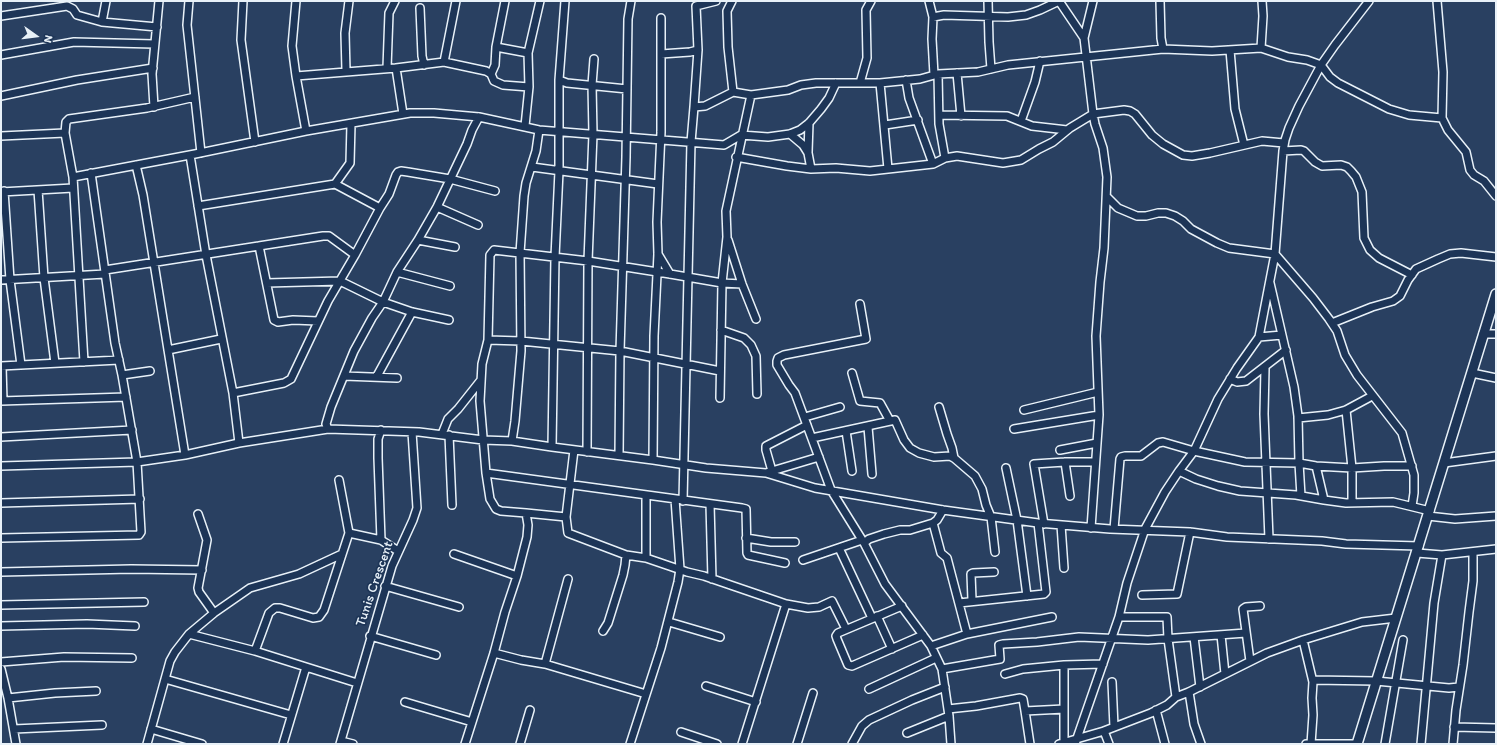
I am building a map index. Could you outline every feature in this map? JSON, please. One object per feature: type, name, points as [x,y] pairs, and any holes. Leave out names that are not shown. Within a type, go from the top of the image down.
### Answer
[{"type":"street","points":[[102,22],[106,1]]},
{"type":"street","points":[[154,107],[154,44],[159,1]]},
{"type":"street","points":[[189,1],[187,25],[201,153]]},
{"type":"street","points":[[243,1],[241,40],[255,142]]},
{"type":"street","points":[[296,1],[292,46],[306,131]]},
{"type":"street","points":[[346,71],[345,33],[348,1]]},
{"type":"street","points":[[387,68],[389,13],[395,1]]},
{"type":"street","points":[[444,62],[456,1]]},
{"type":"street","points":[[491,74],[494,66],[505,1]]},
{"type":"street","points":[[524,126],[528,87],[528,53],[540,1]]},
{"type":"street","points":[[552,447],[555,258],[560,171],[559,80],[565,1]]},
{"type":"street","points":[[619,455],[628,19],[631,1]]},
{"type":"street","points":[[684,500],[691,142],[698,50],[696,4],[716,1]]},
{"type":"street","points":[[732,1],[727,11],[728,47],[733,92]]},
{"type":"street","points":[[860,83],[867,58],[866,10],[871,1]]},
{"type":"street","points":[[929,1],[933,17],[932,39],[939,124],[945,158]]},
{"type":"street","points":[[988,1],[991,69]]},
{"type":"street","points":[[933,17],[963,15],[1008,17],[1040,10],[1059,1],[1084,38]]},
{"type":"street","points":[[1091,528],[1099,415],[1096,336],[1107,197],[1107,177],[1103,148],[1093,114],[1084,38],[1093,1]]},
{"type":"street","points":[[1160,1],[1161,38],[1163,50]]},
{"type":"street","points":[[1261,48],[1263,16],[1262,1]]},
{"type":"street","points":[[1076,742],[1119,617],[1127,583],[1145,529],[1179,471],[1194,451],[1218,399],[1250,347],[1259,337],[1275,254],[1284,143],[1299,106],[1321,65],[1369,1]]},
{"type":"street","points":[[1438,1],[1443,72],[1442,118],[1448,130],[1466,152],[1470,170],[1474,175],[1484,181],[1496,196]]},
{"type":"street","points":[[1,16],[67,6],[73,9],[77,15],[102,22],[157,27]]},
{"type":"street","points":[[420,8],[422,56],[424,64]]},
{"type":"street","points":[[653,460],[654,358],[658,254],[661,18]]},
{"type":"street","points":[[1,55],[74,42],[154,44]]},
{"type":"street","points":[[496,47],[528,53]]},
{"type":"street","points":[[694,107],[705,106],[733,92],[751,95],[788,90],[808,84],[880,83],[920,79],[936,75],[978,72],[1008,64],[1086,56],[1163,50],[1212,51],[1261,48],[1288,57],[1308,60],[1321,65],[1330,77],[1338,83],[1389,109],[1409,114],[1442,118]]},
{"type":"street","points":[[661,54],[698,50]]},
{"type":"street","points":[[1230,50],[1235,109],[1244,146]]},
{"type":"street","points":[[587,452],[588,261],[592,175],[592,85],[594,60]]},
{"type":"street","points":[[1021,122],[1035,82],[1040,61]]},
{"type":"street","points":[[296,76],[396,68],[444,62],[486,71],[491,74],[494,81],[503,85],[528,87]]},
{"type":"street","points":[[1,96],[77,80],[153,68]]},
{"type":"street","points":[[396,68],[403,114]]},
{"type":"street","points":[[958,73],[961,116]]},
{"type":"street","points":[[559,80],[567,83],[627,89]]},
{"type":"street","points":[[906,80],[909,98],[933,164]]},
{"type":"street","points":[[73,177],[201,153],[306,131],[403,114],[434,113],[479,117],[536,129],[724,145],[742,135],[768,137],[790,134],[800,130],[809,123],[829,98],[836,83]]},
{"type":"street","points":[[880,83],[888,170]]},
{"type":"street","points":[[720,398],[722,283],[727,237],[726,211],[736,157],[751,95]]},
{"type":"street","points":[[84,362],[73,177],[65,133],[66,122],[69,120],[154,107],[195,96]]},
{"type":"street","points":[[736,157],[774,165],[811,169],[836,168],[870,171],[933,164],[945,158],[957,156],[1003,163],[1020,160],[1053,142],[1067,130],[1093,114],[1108,111],[1130,111],[1135,114],[1152,134],[1163,144],[1183,155],[1192,156],[1210,153],[1262,141],[1284,143]]},
{"type":"street","points":[[939,115],[1007,116],[1032,126],[1067,130]]},
{"type":"street","points":[[328,429],[326,424],[331,407],[354,351],[372,318],[383,302],[397,272],[418,240],[437,206],[479,117]]},
{"type":"street","points":[[885,125],[918,120]]},
{"type":"street","points":[[809,123],[808,152],[811,169]]},
{"type":"street","points":[[336,184],[350,163],[351,124]]},
{"type":"street","points":[[512,440],[517,402],[521,341],[520,253],[524,196],[526,183],[532,167],[536,129]]},
{"type":"street","points":[[1,136],[65,133]]},
{"type":"street","points":[[790,134],[803,144],[808,152]]},
{"type":"street","points":[[1283,151],[1301,150],[1322,166],[1341,166],[1351,170],[1356,177],[1362,192],[1364,238],[1370,250],[1379,258],[1412,274]]},
{"type":"street","points":[[190,155],[206,255],[232,393],[239,444]]},
{"type":"street","points":[[136,165],[143,195],[185,455]]},
{"type":"street","points":[[532,167],[658,184]]},
{"type":"street","points":[[232,393],[284,383],[291,379],[318,321],[389,194],[396,175],[401,171],[450,179],[495,191]]},
{"type":"street","points":[[1,538],[139,535],[142,528],[137,462],[111,319],[91,173]]},
{"type":"street","points":[[198,206],[336,184],[380,208]]},
{"type":"street","points":[[21,365],[10,280],[2,191],[73,188]]},
{"type":"street","points":[[38,190],[44,278],[55,363]]},
{"type":"street","points":[[1107,197],[1118,208],[1137,216],[1146,216],[1158,213],[1166,213],[1175,216],[1191,229],[1229,248],[1275,254],[1313,298],[1332,323],[1337,331],[1345,355],[1357,375],[1402,434],[1414,475],[1412,506]]},
{"type":"street","points":[[437,206],[478,225]]},
{"type":"street","points":[[1,280],[79,276],[323,236],[328,236],[355,255]]},
{"type":"street","points":[[727,237],[749,305],[756,319]]},
{"type":"street","points":[[418,240],[456,247]]},
{"type":"street","points":[[259,246],[274,320],[278,322],[293,320],[318,321]]},
{"type":"street","points":[[566,517],[496,509],[490,499],[486,473],[480,401],[481,380],[488,340],[490,255],[494,250],[588,261],[722,283],[742,284]]},
{"type":"street","points":[[1332,323],[1372,307],[1393,301],[1400,296],[1416,269],[1450,254],[1461,253],[1496,257]]},
{"type":"street","points":[[658,254],[670,274]]},
{"type":"street","points":[[397,272],[450,286]]},
{"type":"street","points":[[267,283],[340,281],[383,302],[412,312],[449,320]]},
{"type":"street","points":[[1270,283],[1294,387],[1298,418],[1301,496]]},
{"type":"street","points":[[1306,744],[1357,744],[1496,294]]},
{"type":"street","points":[[860,304],[866,339],[778,358],[777,365],[795,393],[831,490],[863,541],[885,584],[931,646],[942,669],[951,744]]},
{"type":"street","points":[[378,376],[412,312]]},
{"type":"street","points":[[721,330],[744,338],[751,345],[756,356],[757,394]]},
{"type":"street","points":[[1483,334],[1496,334]]},
{"type":"street","points":[[1259,337],[1282,335]]},
{"type":"street","points":[[168,350],[221,340]]},
{"type":"street","points":[[488,340],[521,341],[620,352],[720,371]]},
{"type":"street","points":[[1230,379],[1237,382],[1246,381],[1265,368],[1286,350]]},
{"type":"street","points":[[119,360],[2,366],[2,401],[126,397]]},
{"type":"street","points":[[1265,368],[1264,414],[1269,539]]},
{"type":"street","points":[[122,375],[150,371]]},
{"type":"street","points":[[852,372],[860,401],[863,403],[880,403],[890,421]]},
{"type":"street","points":[[1472,373],[1496,378]]},
{"type":"street","points":[[344,376],[378,376],[397,378]]},
{"type":"street","points":[[452,505],[445,435],[448,419],[481,380]]},
{"type":"street","points":[[1024,410],[1098,392]]},
{"type":"street","points":[[1298,418],[1328,415],[1346,410],[1372,396]]},
{"type":"street","points":[[804,417],[840,407]]},
{"type":"street","points":[[939,407],[954,458]]},
{"type":"street","points":[[1346,410],[1352,468],[1352,503]]},
{"type":"street","points":[[1014,429],[1099,415]]},
{"type":"street","points":[[812,438],[895,420],[904,440],[910,448],[919,454],[934,457],[950,456],[975,476],[982,489],[991,517],[994,552]]},
{"type":"street","points":[[769,472],[766,446],[807,426]]},
{"type":"street","points":[[868,427],[872,474]]},
{"type":"street","points":[[1,466],[137,462],[185,455],[328,429],[366,431],[378,430],[445,435],[483,440],[512,440],[552,447],[706,468],[769,472],[815,488],[943,510],[1041,523],[1091,528],[1190,532],[1226,537],[1372,546],[1396,545],[1442,555],[1496,550]]},
{"type":"street","points":[[1,436],[132,430]]},
{"type":"street","points":[[378,430],[381,540]]},
{"type":"street","points":[[846,431],[852,471]]},
{"type":"street","name":"Tunis Crescent","points":[[341,742],[385,586],[398,551],[417,508],[412,432]]},
{"type":"street","points":[[1114,529],[1121,457],[1141,456],[1158,443],[1163,442],[1194,451],[1245,462],[1299,463],[1316,466],[1352,468],[1412,466]]},
{"type":"street","points":[[1060,450],[1097,444]]},
{"type":"street","points":[[574,450],[566,517],[568,533],[626,555],[646,558],[786,604],[808,608],[818,607],[832,601],[846,629]]},
{"type":"street","points":[[769,472],[819,457]]},
{"type":"street","points":[[1444,463],[1496,457]]},
{"type":"street","points":[[1065,462],[1070,496]]},
{"type":"street","points":[[959,603],[972,600],[1044,594],[1046,592],[1041,523],[1034,464],[1095,462]]},
{"type":"street","points":[[1316,466],[1324,500]]},
{"type":"street","points":[[1006,468],[1017,520],[1027,596]]},
{"type":"street","points":[[1179,471],[1196,479],[1240,491],[1301,496],[1352,503],[1393,502],[1455,519],[1496,516]]},
{"type":"street","points":[[486,473],[746,509],[746,538],[748,555],[785,563]]},
{"type":"street","points":[[255,651],[269,613],[275,608],[280,608],[313,618],[320,617],[324,610],[349,533],[338,480]]},
{"type":"street","points":[[646,495],[646,558]]},
{"type":"street","points":[[1,503],[140,498]]},
{"type":"street","points":[[630,744],[669,622],[680,569],[675,499]]},
{"type":"street","points":[[710,504],[712,579]]},
{"type":"street","points":[[803,560],[884,534],[900,530],[910,530],[933,523],[937,520],[943,510]]},
{"type":"street","points":[[465,744],[517,576],[528,525],[526,513]]},
{"type":"street","points":[[198,514],[207,540],[198,588],[199,592],[214,613]]},
{"type":"street","points":[[933,523],[941,552],[947,558],[967,634]]},
{"type":"street","points":[[1061,525],[1064,568]]},
{"type":"street","points":[[1142,595],[1177,594],[1190,532]]},
{"type":"street","points":[[349,533],[381,540],[398,551]]},
{"type":"street","points":[[746,538],[771,542],[795,542]]},
{"type":"street","points":[[839,548],[892,649]]},
{"type":"street","points":[[1453,744],[1473,581],[1473,552]]},
{"type":"street","points":[[147,744],[165,679],[175,652],[189,634],[214,613],[250,588],[299,574],[342,554]]},
{"type":"street","points":[[454,554],[517,576]]},
{"type":"street","points":[[603,631],[608,623],[625,565],[626,555]]},
{"type":"street","points":[[1421,744],[1434,603],[1442,555]]},
{"type":"street","points":[[1,572],[131,569],[202,570]]},
{"type":"street","points":[[972,600],[971,574],[994,572]]},
{"type":"street","points":[[545,664],[568,579]]},
{"type":"street","points":[[385,586],[459,607]]},
{"type":"street","points":[[1,605],[144,602]]},
{"type":"street","points":[[742,744],[786,604]]},
{"type":"street","points":[[902,606],[838,633],[836,636],[848,665],[852,666],[923,635]]},
{"type":"street","points":[[1250,661],[1243,609],[1246,607],[1260,606]]},
{"type":"street","points":[[931,646],[967,634],[1052,617]]},
{"type":"street","points":[[1119,617],[1167,617],[1168,639],[1176,697]]},
{"type":"street","points":[[1064,665],[1064,709],[1061,743],[1076,742],[1156,710],[1167,705],[1176,697],[1200,687],[1267,653],[1362,622],[1396,618]]},
{"type":"street","points":[[669,622],[720,637]]},
{"type":"street","points":[[1,626],[87,624],[135,626]]},
{"type":"street","points":[[942,669],[1000,659],[1000,644],[1037,642],[1079,637],[1148,640],[1246,633]]},
{"type":"street","points":[[189,634],[255,651],[357,683]]},
{"type":"street","points":[[1221,635],[1225,674]]},
{"type":"street","points":[[370,636],[436,655]]},
{"type":"street","points":[[1194,637],[1200,687]]},
{"type":"street","points":[[1303,640],[1313,680],[1312,698],[1314,715],[1311,744]]},
{"type":"street","points":[[1385,744],[1402,640]]},
{"type":"street","points":[[494,653],[545,664],[646,694]]},
{"type":"street","points":[[1,662],[64,657],[132,658]]},
{"type":"street","points":[[869,689],[936,658]]},
{"type":"street","points":[[1005,674],[1024,669],[1064,665],[1103,664]]},
{"type":"street","points":[[283,744],[306,667]]},
{"type":"street","points":[[1,669],[16,744]]},
{"type":"street","points":[[165,679],[291,715]]},
{"type":"street","points":[[1313,680],[1376,681],[1449,688],[1459,687]]},
{"type":"street","points":[[1112,682],[1114,727]]},
{"type":"street","points":[[706,686],[756,702]]},
{"type":"street","points":[[852,744],[862,726],[869,720],[945,686]]},
{"type":"street","points":[[8,698],[55,693],[96,691]]},
{"type":"street","points":[[1189,692],[1194,724],[1201,744]]},
{"type":"street","points":[[797,744],[814,693]]},
{"type":"street","points":[[907,733],[948,712],[1020,698],[1023,699],[1030,744]]},
{"type":"street","points":[[405,702],[472,722]]},
{"type":"street","points":[[1025,711],[1064,709]]},
{"type":"street","points":[[520,744],[530,710]]},
{"type":"street","points":[[1156,710],[1165,744]]},
{"type":"street","points":[[14,729],[102,725]]},
{"type":"street","points":[[1454,726],[1496,728]]},
{"type":"street","points":[[151,729],[202,744]]},
{"type":"street","points":[[1104,731],[1109,744]]},
{"type":"street","points":[[681,732],[717,744]]},
{"type":"street","points":[[341,742],[353,744]]}]
